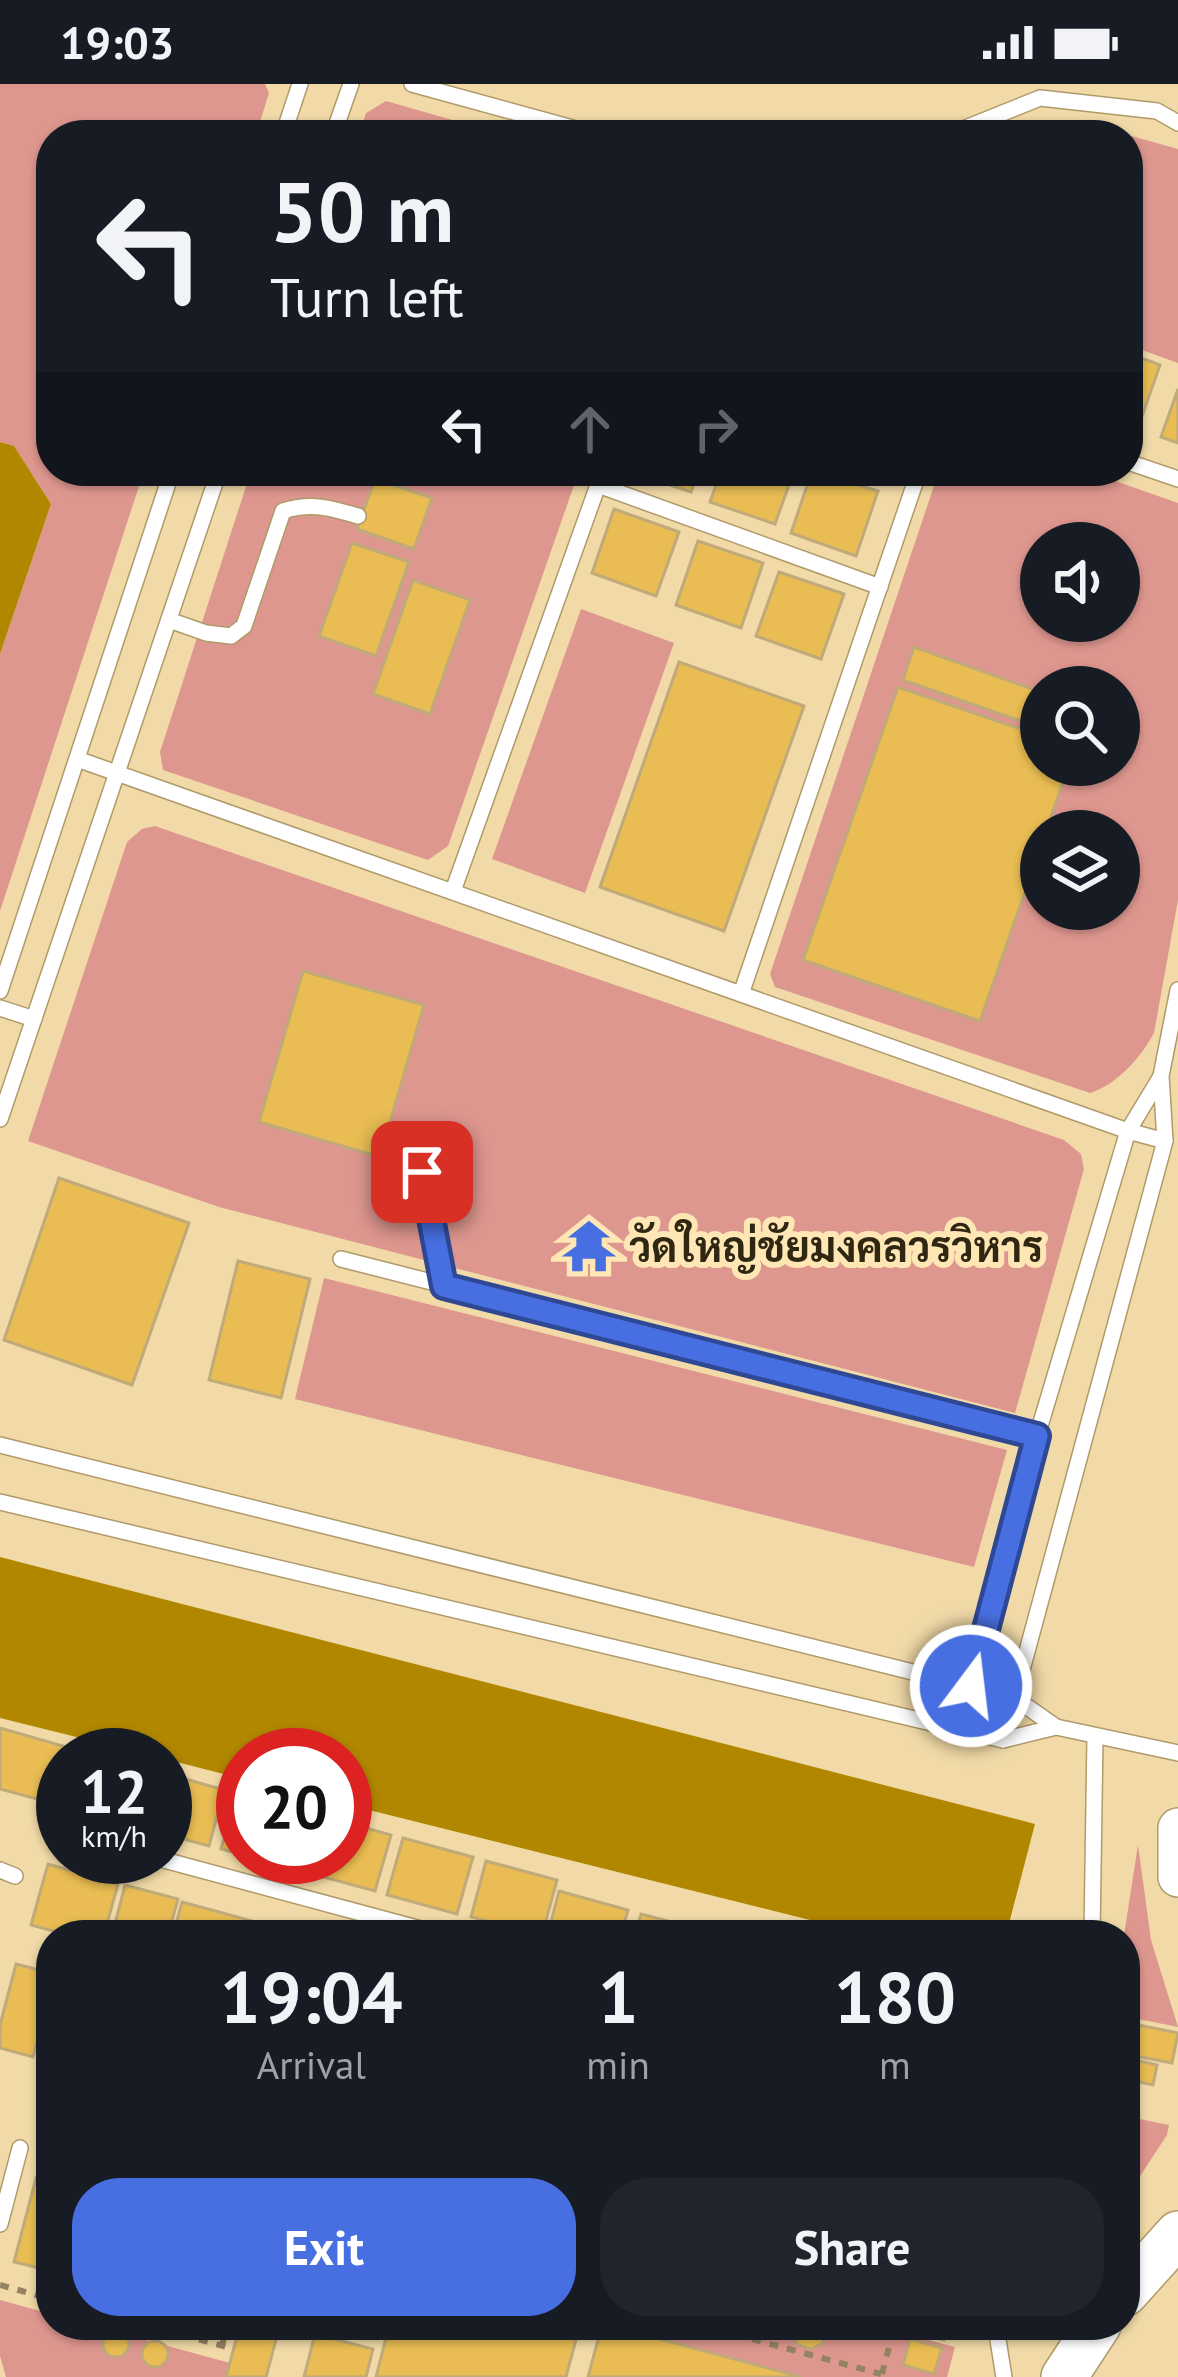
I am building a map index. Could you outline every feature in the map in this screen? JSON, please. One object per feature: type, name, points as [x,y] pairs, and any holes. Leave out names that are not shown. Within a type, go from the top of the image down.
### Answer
[{"type":"main road","points":[[1140,2277],[1178,2234]]},
{"type":"main road","points":[[1064,2377],[1088,2340]]},
{"type":"street","points":[[1178,1828],[1178,1877]]},
{"type":"lane","points":[[288,120],[300,84]]},
{"type":"lane","points":[[338,120],[351,84]]},
{"type":"lane","points":[[412,84],[543,120]]},
{"type":"lane","points":[[985,120],[1040,98],[1157,112],[1178,123]]},
{"type":"lane","points":[[1143,467],[1178,479]]},
{"type":"lane","points":[[0,991],[167,486]]},
{"type":"lane","points":[[0,1119],[214,486]]},
{"type":"lane","points":[[453,892],[597,486]]},
{"type":"lane","points":[[621,486],[880,586]]},
{"type":"lane","points":[[741,994],[915,486]]},
{"type":"lane","points":[[169,620],[231,636],[244,626],[283,511],[323,506],[358,516]]},
{"type":"lane","points":[[77,759],[1165,1141]]},
{"type":"lane","points":[[1003,1741],[1165,1141],[1161,1076],[1178,990]]},
{"type":"lane","points":[[0,1008],[34,1018]]},
{"type":"lane","points":[[960,1730],[1037,1436],[1128,1131],[1161,1076]]},
{"type":"lane","points":[[422,1172],[444,1286]]},
{"type":"lane","points":[[341,1259],[1037,1436]]},
{"type":"lane","points":[[0,1445],[971,1686],[1013,1697],[1056,1727],[1178,1753]]},
{"type":"lane","points":[[0,1502],[1003,1741],[1056,1727]]},
{"type":"lane","points":[[1092,1920],[1095,1736]]},
{"type":"lane","points":[[192,1868],[387,1920]]},
{"type":"lane","points":[[0,2224],[20,2148]]},
{"type":"lane","points":[[998,2340],[1004,2377]]},
{"type":"path","points":[[0,2285],[36,2295]]},
{"type":"path","points":[[201,2340],[234,2348]]},
{"type":"path","points":[[222,2346],[223,2340]]},
{"type":"path","points":[[753,2340],[881,2376],[891,2340]]},
{"type":"shaded area","points":[[0,84],[265,84],[269,93],[261,120],[36,120],[36,480],[14,446],[0,442]]},
{"type":"shaded area","points":[[386,101],[452,120],[364,120],[366,113]]},
{"type":"shaded area","points":[[1143,139],[1178,149],[1178,363],[1143,350]]},
{"type":"shaded area","points":[[0,442],[14,446],[51,504],[0,654]]},
{"type":"shaded area","points":[[40,486],[139,486],[0,911],[0,654],[51,504]]},
{"type":"shaded area","points":[[246,486],[574,486],[448,846],[428,860],[163,770],[160,752]]},
{"type":"shaded area","points":[[934,486],[1130,486],[1178,503],[1178,900],[1154,1033],[1119,1077],[1090,1093],[775,987],[770,974]]},
{"type":"shaded area","points":[[581,609],[674,643],[585,893],[492,859]]},
{"type":"shaded area","points":[[155,826],[1064,1140],[1081,1154],[1084,1169],[1015,1413],[219,1207],[28,1141],[127,842],[142,829]]},
{"type":"shaded area","points":[[324,1278],[1007,1450],[974,1567],[295,1399]]},
{"type":"shaded area","points":[[0,1557],[1035,1824],[1010,1920],[810,1920],[372,1811],[372,1728],[216,1728],[216,1772],[192,1766],[192,1728],[40,1728],[0,1718]]},
{"type":"shaded area","points":[[1138,1845],[1151,1940],[1178,2027],[1140,2019],[1140,1920],[1126,1920]]},
{"type":"shaded area","points":[[1140,2119],[1169,2125],[1140,2176]]},
{"type":"shaded area","points":[[0,2300],[36,2310],[36,2340],[146,2340],[230,2363],[226,2377],[6,2377],[0,2356]]},
{"type":"shaded area","points":[[664,2340],[928,2340],[955,2347],[947,2377],[801,2377]]},
{"type":"building","points":[[1143,359],[1160,365],[1143,414]]},
{"type":"building","points":[[1178,389],[1178,443],[1161,437]]},
{"type":"building","points":[[372,486],[396,486],[432,498],[414,549],[357,529]]},
{"type":"building","points":[[716,486],[789,486],[775,524],[710,502]]},
{"type":"building","points":[[807,486],[862,486],[878,491],[856,556],[791,533]]},
{"type":"building","points":[[614,509],[679,532],[656,596],[592,573]]},
{"type":"building","points":[[698,541],[763,563],[741,628],[676,605]]},
{"type":"building","points":[[352,543],[409,562],[376,656],[319,636]]},
{"type":"building","points":[[779,572],[844,594],[821,659],[756,636]]},
{"type":"building","points":[[413,580],[470,600],[430,714],[373,694]]},
{"type":"building","points":[[914,647],[1020,685],[1020,721],[903,680]]},
{"type":"building","points":[[679,662],[804,706],[724,931],[600,887]]},
{"type":"building","points":[[898,687],[1020,729],[1020,786],[1062,786],[1053,810],[1020,810],[1020,906],[980,1021],[803,960]]},
{"type":"building","points":[[303,971],[424,1005],[380,1157],[259,1122]]},
{"type":"building","points":[[59,1178],[189,1223],[132,1385],[4,1340]]},
{"type":"building","points":[[238,1261],[310,1279],[281,1398],[209,1380]]},
{"type":"building","points":[[0,1728],[36,1738],[36,1799],[0,1789]]},
{"type":"building","points":[[192,1781],[216,1788],[216,1820],[209,1846],[192,1841]]},
{"type":"building","points":[[372,1830],[391,1835],[375,1891],[349,1884],[372,1884]]},
{"type":"building","points":[[403,1838],[473,1857],[457,1914],[387,1895]]},
{"type":"building","points":[[486,1861],[557,1880],[546,1920],[471,1917]]},
{"type":"building","points":[[42,1884],[118,1884],[108,1920],[36,1920],[36,1926],[31,1925]]},
{"type":"building","points":[[125,1885],[178,1899],[172,1920],[116,1920]]},
{"type":"building","points":[[559,1891],[628,1910],[625,1920],[552,1920]]},
{"type":"building","points":[[182,1902],[249,1920],[177,1920]]},
{"type":"building","points":[[16,1964],[36,1969],[33,2057],[0,2048],[0,2025]]},
{"type":"building","points":[[1140,2025],[1178,2033],[1172,2063],[1140,2057]]},
{"type":"building","points":[[1140,2061],[1157,2065],[1153,2085],[1140,2082]]},
{"type":"building","points":[[36,2178],[36,2267],[14,2262]]},
{"type":"building","points":[[104,2340],[128,2340],[121,2356],[111,2356],[104,2349]]},
{"type":"building","points":[[236,2340],[276,2340],[266,2377],[226,2377]]},
{"type":"building","points":[[313,2340],[338,2340],[373,2349],[366,2377],[304,2377]]},
{"type":"building","points":[[385,2340],[576,2340],[566,2377],[376,2377]]},
{"type":"building","points":[[598,2340],[663,2340],[801,2377],[588,2377]]},
{"type":"building","points":[[795,2340],[823,2340],[811,2349]]},
{"type":"building","points":[[910,2340],[942,2348],[934,2374],[903,2365]]},
{"type":"building","points":[[155,2341],[168,2354],[155,2367],[142,2354]]},
{"type":"place","name":"วัดใหญ่ชัยมงคลวรวิหาร","points":[[589,1246]]},
{"type":"route","points":[[422,1172],[444,1286],[1037,1436],[971,1686]]}]
